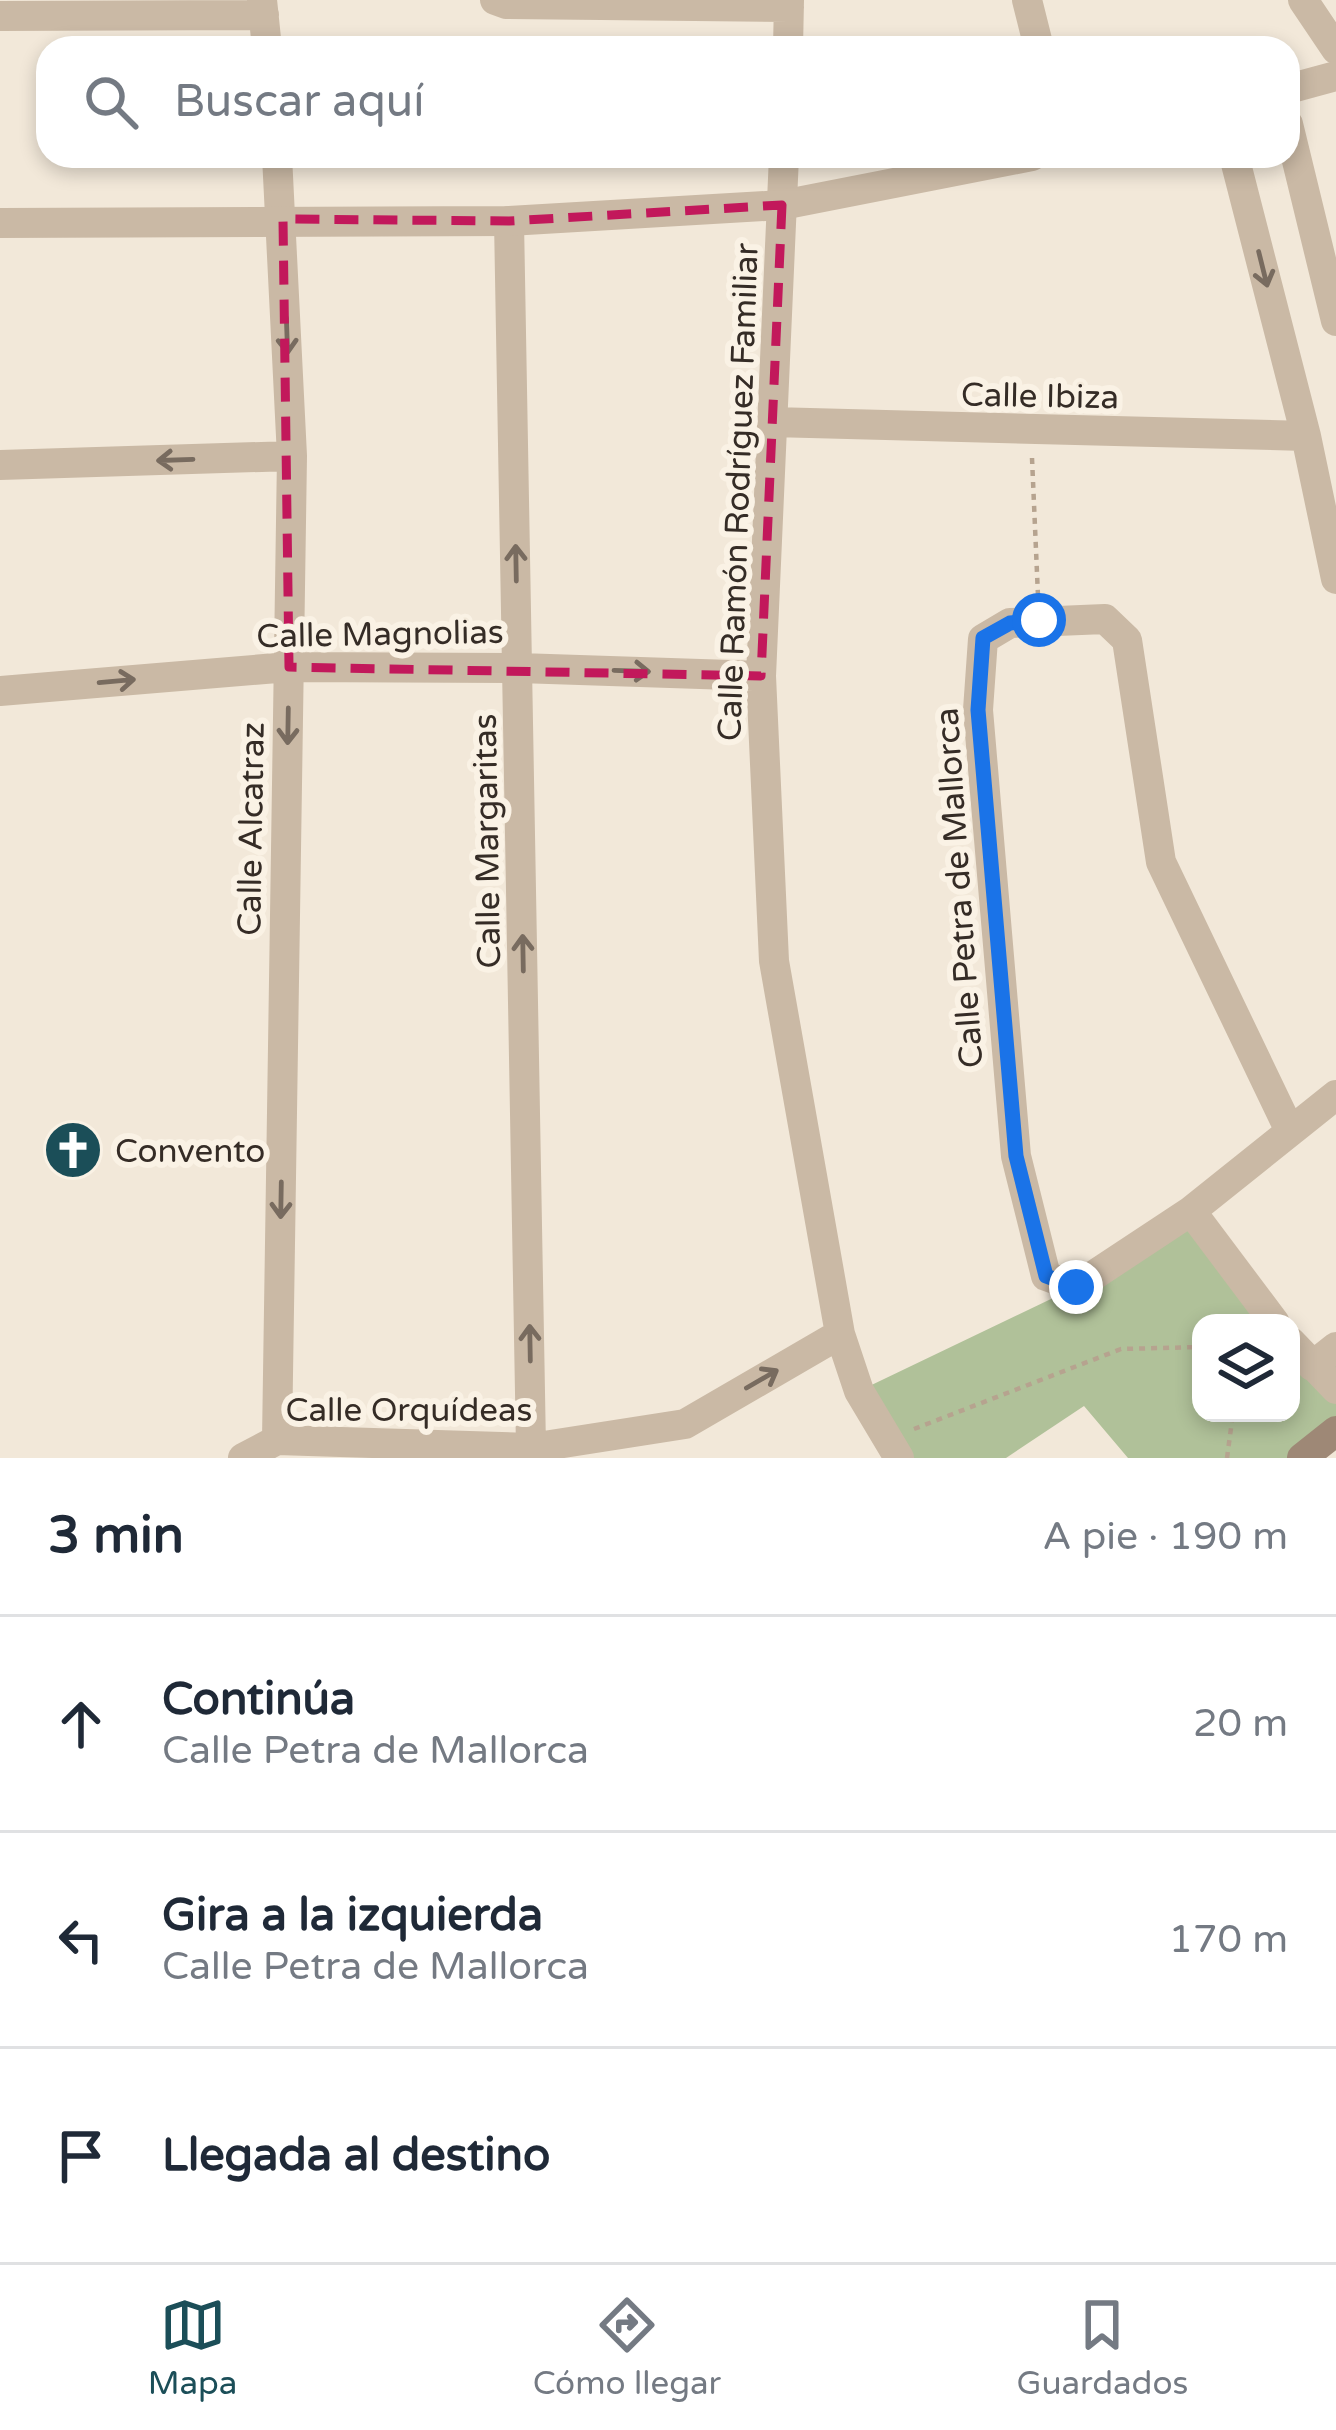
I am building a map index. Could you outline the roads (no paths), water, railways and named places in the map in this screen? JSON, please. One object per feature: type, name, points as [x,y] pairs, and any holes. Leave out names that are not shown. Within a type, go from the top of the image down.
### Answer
[{"type":"main road","points":[[1302,1458],[1336,1431]]},
{"type":"street","points":[[495,0],[506,4],[789,3],[788,36]]},
{"type":"street","points":[[1027,0],[1036,36]]},
{"type":"street","points":[[1303,0],[1336,49]]},
{"type":"street","points":[[0,16],[263,8]]},
{"type":"street","points":[[1300,85],[1336,76]]},
{"type":"street","name":"Calle Alcatraz","points":[[277,1440],[292,456],[278,168]]},
{"type":"street","name":"Calle Ramón Rodríguez Familiar","points":[[784,168],[761,676],[774,961],[840,1334],[859,1391],[893,1449]]},
{"type":"street","points":[[0,223],[508,221],[782,205],[971,168]]},
{"type":"street","points":[[1237,168],[1332,544],[1336,579]]},
{"type":"street","points":[[1299,168],[1336,321]]},
{"type":"street","name":"Calle Margaritas","points":[[508,221],[535,1453]]},
{"type":"street","name":"Calle Ibiza","points":[[772,422],[1306,436]]},
{"type":"street","points":[[0,465],[292,456]]},
{"type":"street","name":"Calle Petra de Mallorca","points":[[1191,1211],[1076,1287],[1046,1276],[1016,1156],[978,710],[983,638],[1010,623],[1105,619],[1126,640],[1161,862],[1289,1129]]},
{"type":"street","name":"Calle Magnolias","points":[[0,691],[289,667],[761,676]]},
{"type":"street","points":[[1268,1314],[1191,1211],[1336,1095]]},
{"type":"street","name":"Calle Orquídeas","points":[[243,1458],[277,1440],[535,1453],[685,1424],[840,1334]]},
{"type":"street","points":[[1324,1357],[1336,1389]]},
{"type":"place","name":"Convento","points":[[73,1150]]}]
